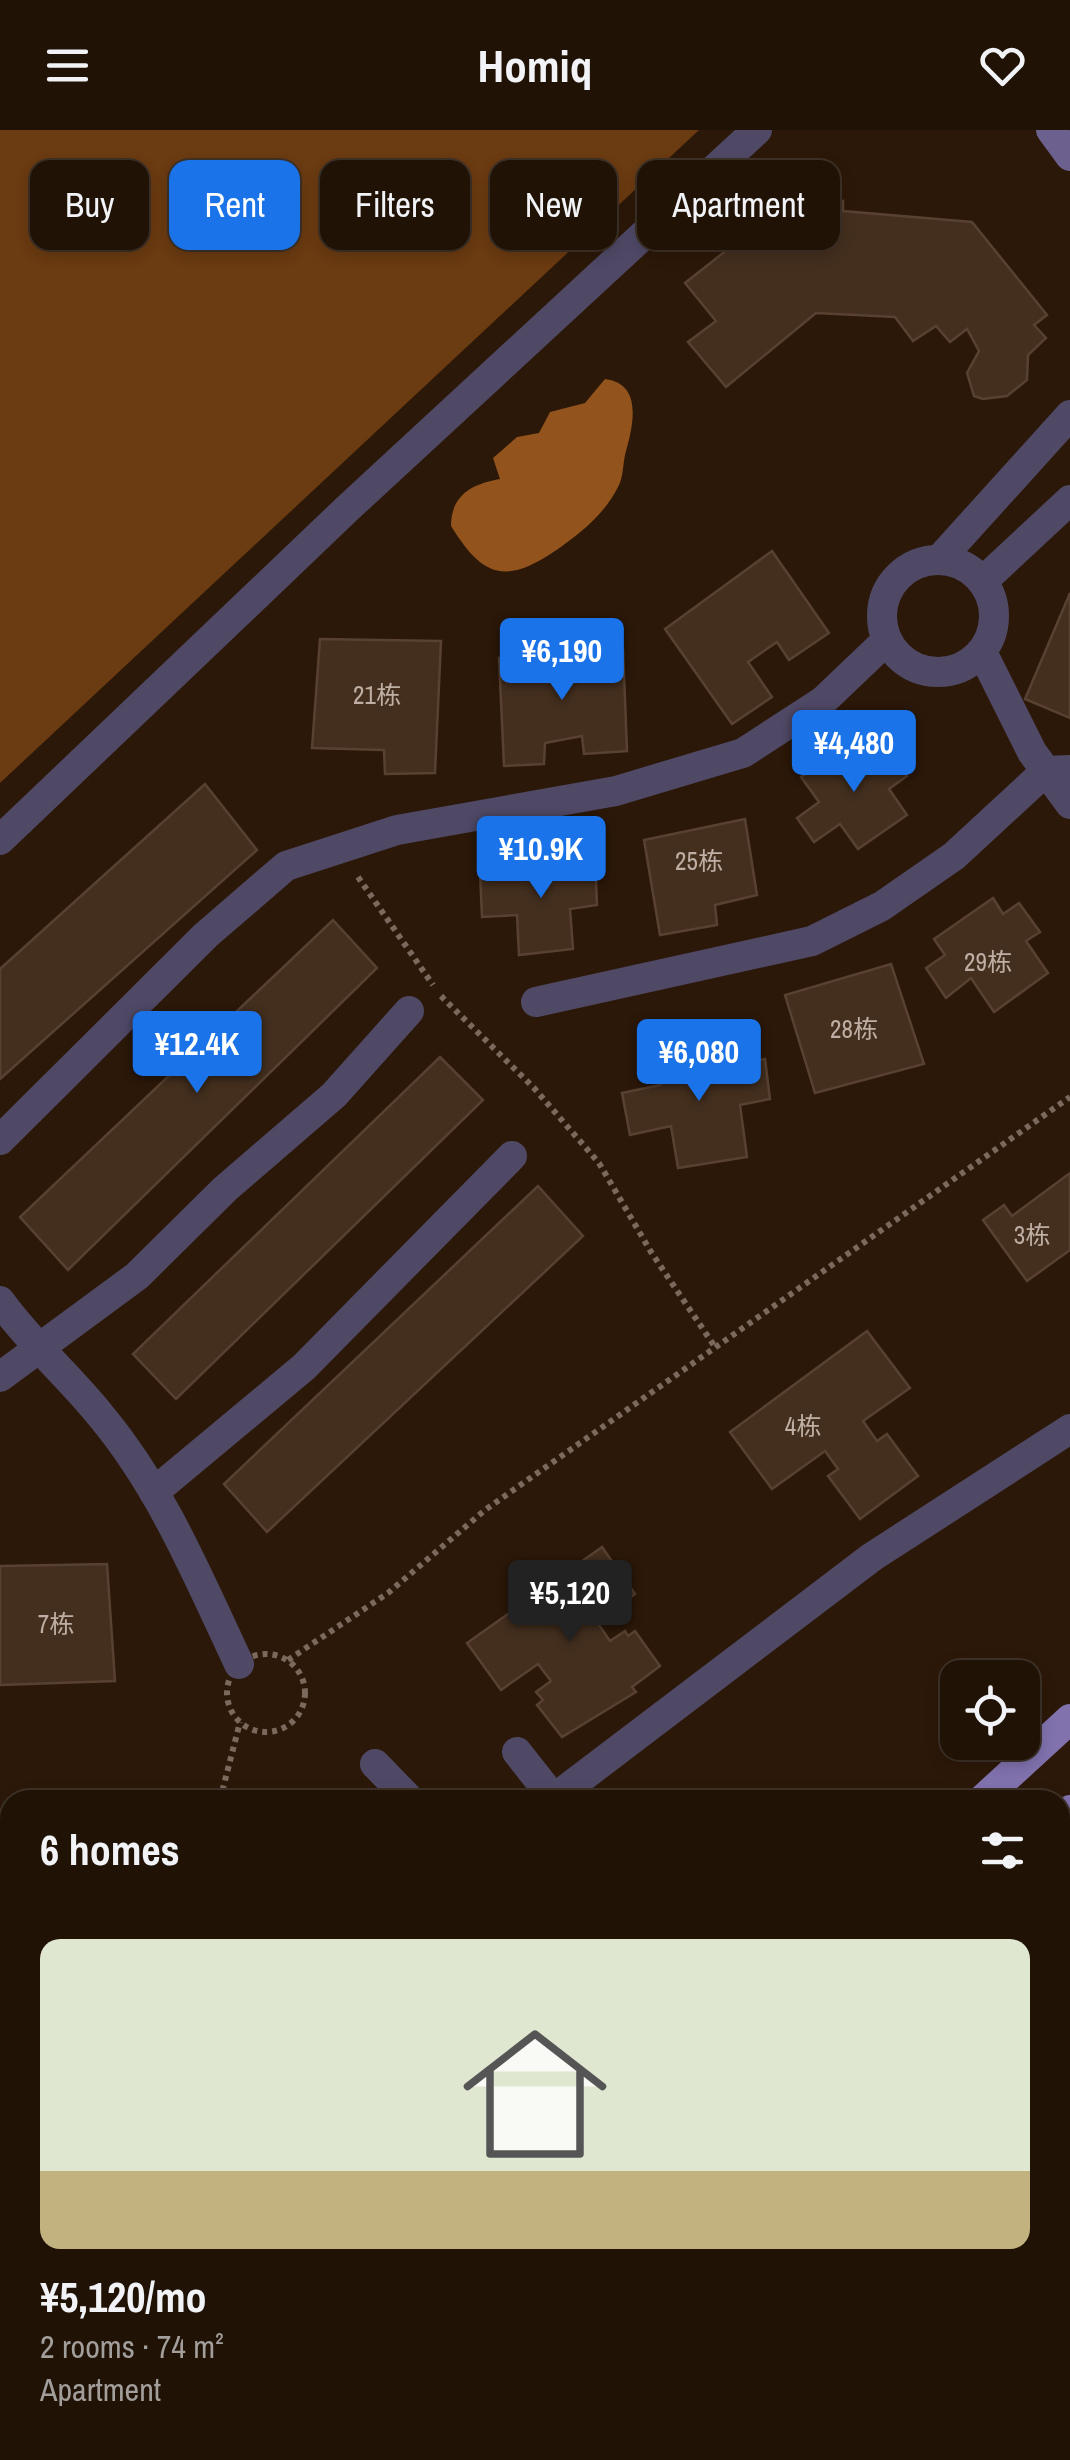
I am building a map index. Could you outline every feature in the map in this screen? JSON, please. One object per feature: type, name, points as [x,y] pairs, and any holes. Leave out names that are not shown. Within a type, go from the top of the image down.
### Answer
[{"type":"main road","points":[[1051,130],[1070,156]]},
{"type":"main road","points":[[993,1790],[1070,1719]]},
{"type":"street","points":[[0,840],[377,482],[758,130]]},
{"type":"street","points":[[939,560],[1070,414]]},
{"type":"street","points":[[982,581],[1070,500]]},
{"type":"street","points":[[939,560],[955,562],[982,581],[994,616],[982,652],[950,672],[931,672],[898,656],[887,640],[882,622],[890,586],[904,572],[939,560]]},
{"type":"street","points":[[0,1140],[220,923],[286,866],[396,830],[616,791],[743,752],[823,701],[887,640]]},
{"type":"street","points":[[982,652],[1058,771],[1070,804]]},
{"type":"street","points":[[536,1002],[812,941],[882,906],[954,856],[1058,771]]},
{"type":"street","points":[[0,1377],[137,1276],[225,1189],[334,1095],[410,1011]]},
{"type":"street","points":[[154,1492],[304,1368],[512,1156]]},
{"type":"street","points":[[0,1301],[36,1347],[102,1416],[154,1492],[239,1664]]},
{"type":"street","points":[[565,1790],[872,1557],[1070,1428]]},
{"type":"street","points":[[518,1752],[546,1790]]},
{"type":"street","points":[[375,1764],[400,1790]]},
{"type":"path","points":[[338,849],[442,998],[534,1088],[599,1163],[651,1252],[715,1347]]},
{"type":"path","points":[[288,1660],[388,1594],[485,1510],[1070,1098]]},
{"type":"path","points":[[262,1653],[288,1660],[304,1680],[306,1693],[297,1717],[288,1726],[263,1732],[240,1722],[226,1700],[230,1674],[239,1664],[262,1653]]},
{"type":"path","points":[[223,1790],[240,1722]]},
{"type":"shaded area","points":[[0,130],[699,130],[667,160],[637,160],[637,188],[617,207],[617,160],[490,160],[490,250],[571,250],[0,783]]},
{"type":"shaded area","points":[[605,379],[626,389],[633,409],[621,478],[613,495],[583,530],[538,562],[509,571],[485,565],[451,526],[459,499],[472,488],[500,479],[493,458],[517,437],[539,433],[550,412],[585,403]]},
{"type":"building","points":[[840,201],[843,211],[972,222],[1047,315],[1034,325],[1046,338],[1028,355],[1027,380],[1007,396],[983,399],[974,396],[967,373],[979,351],[967,329],[950,342],[936,326],[913,341],[895,317],[816,313],[726,387],[688,342],[716,321],[685,283],[727,250],[840,250]]},
{"type":"building","points":[[772,551],[829,633],[789,660],[777,642],[748,662],[772,697],[732,724],[665,629]]},
{"type":"building","points":[[1070,593],[1070,718],[1025,699]]},
{"type":"building","points":[[320,639],[441,641],[435,773],[385,774],[384,750],[312,748]]},
{"type":"building","points":[[623,648],[627,751],[584,754],[582,736],[545,743],[544,764],[504,766],[499,658]]},
{"type":"building","points":[[856,740],[872,763],[889,751],[907,776],[889,789],[907,815],[858,849],[840,824],[814,842],[797,818],[819,802],[801,777]]},
{"type":"building","points":[[205,784],[257,850],[0,1079],[0,969]]},
{"type":"building","points":[[745,819],[757,895],[715,905],[717,925],[660,935],[644,840]]},
{"type":"building","points":[[595,857],[597,905],[570,909],[573,949],[519,955],[517,915],[482,917],[480,873]]},
{"type":"building","points":[[993,898],[1003,914],[1019,903],[1040,932],[1026,941],[1048,973],[994,1012],[971,978],[946,998],[926,968],[945,955],[934,939]]},
{"type":"building","points":[[333,920],[377,968],[68,1270],[20,1217]]},
{"type":"building","points":[[891,964],[924,1064],[815,1093],[785,995]]},
{"type":"building","points":[[720,1043],[726,1066],[765,1059],[770,1099],[740,1105],[747,1157],[678,1168],[671,1126],[630,1135],[622,1093],[660,1085],[655,1056]]},
{"type":"building","points":[[440,1057],[483,1100],[176,1399],[133,1354]]},
{"type":"building","points":[[1070,1173],[1070,1250],[1027,1281],[983,1220],[1004,1205],[1012,1216]]},
{"type":"building","points":[[538,1186],[583,1236],[267,1532],[224,1484]]},
{"type":"building","points":[[867,1331],[910,1388],[863,1421],[877,1441],[887,1434],[918,1476],[860,1519],[828,1476],[838,1469],[825,1451],[772,1489],[730,1432]]},
{"type":"building","points":[[602,1547],[635,1594],[597,1622],[610,1641],[625,1631],[628,1636],[635,1631],[660,1666],[632,1687],[636,1692],[562,1737],[537,1705],[543,1700],[536,1692],[551,1681],[538,1664],[501,1690],[467,1643]]},
{"type":"building","points":[[107,1564],[115,1681],[0,1685],[0,1566]]}]
